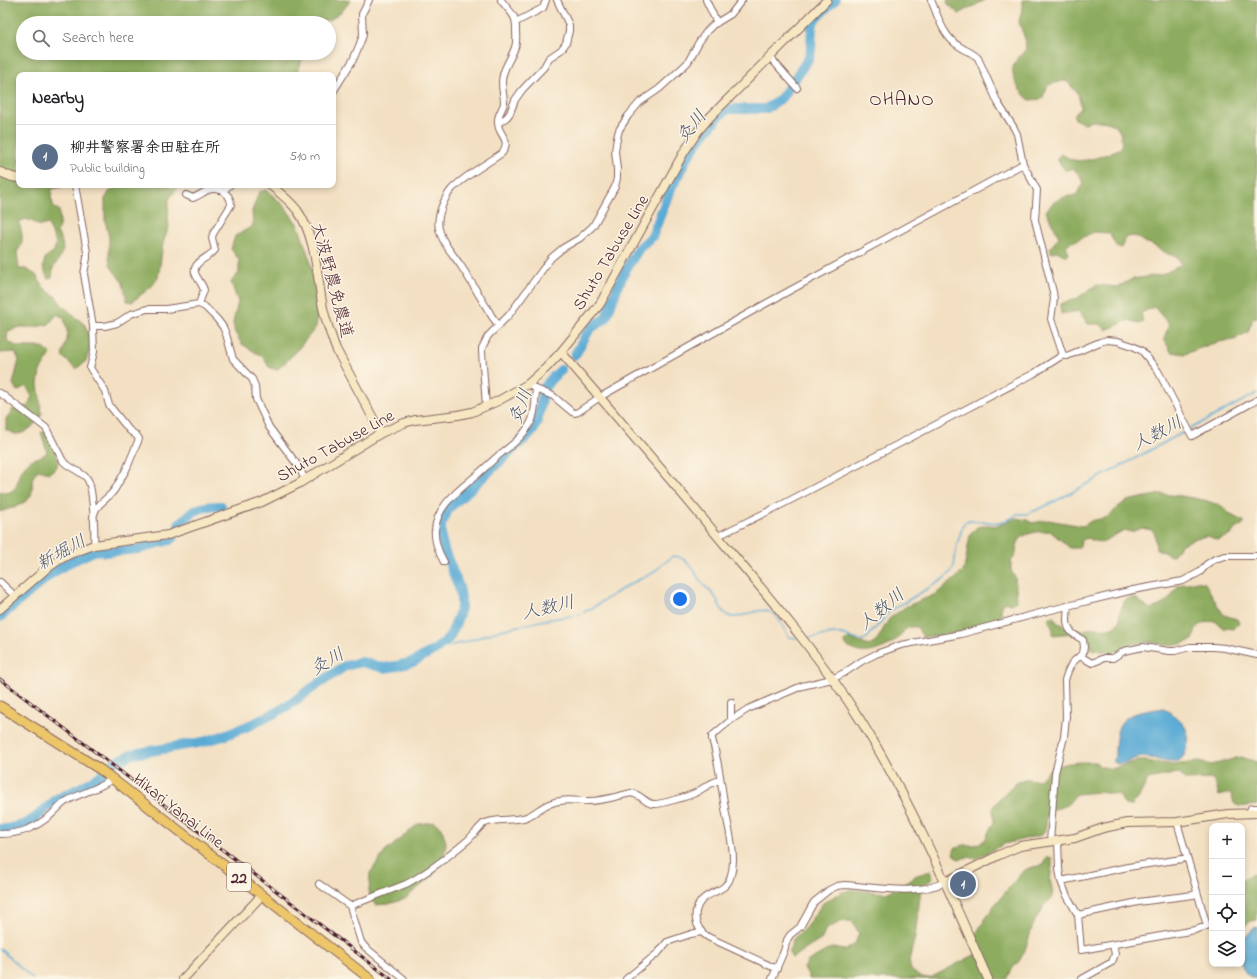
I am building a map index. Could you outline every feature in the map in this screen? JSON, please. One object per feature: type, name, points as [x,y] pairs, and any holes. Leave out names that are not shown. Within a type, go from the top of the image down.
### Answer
[{"type":"main road","name":"Hikari Yanai Line","points":[[0,706],[107,775],[370,979]]},
{"type":"street","points":[[336,87],[360,46],[363,35],[362,14],[368,0]]},
{"type":"street","points":[[498,326],[471,281],[443,240],[438,227],[444,202],[451,190],[502,153],[506,148],[507,143],[499,130],[498,118],[504,104],[502,88],[503,74],[516,46],[516,22],[512,13],[502,0]]},
{"type":"street","points":[[516,22],[543,8],[546,0]]},
{"type":"street","points":[[498,122],[507,117],[515,100],[522,90],[544,67],[549,58],[558,53],[566,43],[569,31],[568,25],[558,0]]},
{"type":"street","points":[[706,0],[717,23]]},
{"type":"street","points":[[486,406],[482,348],[488,336],[509,315],[552,258],[563,248],[580,238],[593,226],[615,187],[618,169],[615,151],[619,130],[628,116],[640,102],[659,88],[688,62],[707,31],[730,14],[742,0]]},
{"type":"street","name":"Shuto Tabuse Line","points":[[0,609],[59,560],[70,554],[94,545],[168,535],[262,502],[305,480],[381,433],[415,420],[472,412],[528,384],[561,352],[600,304],[691,141],[710,117],[827,0]]},
{"type":"street","points":[[931,0],[944,31],[950,40],[973,53],[978,58],[998,103],[1017,134],[1023,164],[1037,190],[1035,220],[1053,292],[1054,299],[1051,319],[1063,356]]},
{"type":"street","points":[[770,57],[796,88]]},
{"type":"street","points":[[528,384],[553,396],[575,413],[600,397],[765,304],[1023,164]]},
{"type":"street","points":[[0,172],[16,178]]},
{"type":"street","points":[[76,188],[87,252],[84,274],[93,326],[94,352],[90,368],[105,391],[109,405],[129,430],[139,439],[126,470],[115,489],[100,504],[93,516]]},
{"type":"street","points":[[186,195],[193,198],[212,188],[216,188],[223,190],[229,196],[232,205],[213,234],[212,238],[215,250],[205,257],[194,270],[204,290],[199,304]]},
{"type":"street","name":"大波野農免農道","points":[[273,188],[297,211],[310,236],[324,309],[331,335],[339,354],[381,433]]},
{"type":"street","points":[[93,326],[105,326],[117,323],[131,314],[147,309],[166,310],[199,304],[206,307],[223,327],[233,359],[252,379],[256,399],[269,427],[299,468],[305,480]]},
{"type":"street","points":[[718,536],[966,409],[1033,374],[1063,356],[1067,356],[1107,340],[1118,341],[1142,351],[1158,371],[1192,436],[1257,400]]},
{"type":"street","points":[[561,352],[786,618],[832,679],[871,739],[893,777],[928,845],[988,979]]},
{"type":"street","points":[[444,562],[439,552],[434,532],[439,515],[446,503],[462,486],[512,444],[526,430],[531,421],[538,389]]},
{"type":"street","points":[[0,393],[46,428],[63,461],[88,479],[93,516],[94,545]]},
{"type":"street","points":[[777,969],[708,937],[701,932],[697,925],[696,914],[702,900],[723,888],[728,883],[733,867],[732,849],[712,736],[731,720],[748,709],[802,686],[832,679],[876,654],[901,645],[961,634],[1133,590],[1183,581],[1200,572],[1207,564],[1215,559],[1225,556],[1257,556]]},
{"type":"street","points":[[0,582],[15,596]]},
{"type":"street","points":[[1067,606],[1068,628],[1071,633],[1083,640],[1084,643],[1083,653],[1072,663],[1065,680],[1066,717],[1064,737],[1055,772],[1054,841],[1061,880],[1066,894],[1078,915],[1081,950],[1195,930],[1207,926],[1177,822]]},
{"type":"street","points":[[1080,656],[1092,663],[1104,658],[1113,658],[1124,651],[1143,646],[1169,651],[1190,647],[1213,647],[1257,655]]},
{"type":"street","points":[[731,702],[731,720]]},
{"type":"street","points":[[0,834],[11,834],[26,831],[43,822],[64,803],[105,784],[107,775]]},
{"type":"street","points":[[350,906],[414,880],[448,857],[487,823],[498,820],[523,818],[549,804],[559,801],[595,800],[631,793],[637,794],[648,802],[654,804],[662,803],[695,793],[720,780]]},
{"type":"street","points":[[772,979],[790,935],[800,927],[814,902],[837,886],[846,885],[897,890],[933,887],[1016,848],[1029,844],[1075,838],[1114,825],[1139,822],[1177,822],[1215,815],[1253,813],[1251,808],[1257,808]]},
{"type":"street","points":[[1061,880],[1187,857]]},
{"type":"street","points":[[319,884],[350,906],[361,942],[365,948],[404,979]]},
{"type":"street","points":[[1078,915],[1138,902],[1197,893]]},
{"type":"street","points":[[183,979],[262,895]]},
{"type":"street","points":[[626,979],[659,952],[667,942],[701,932]]},
{"type":"street","points":[[1082,979],[1112,962],[1115,954],[1113,945]]},
{"type":"green space","points":[[0,0],[351,0],[343,10],[335,16],[16,16],[16,60],[302,60],[298,72],[16,72],[16,188],[56,188],[52,189],[51,197],[54,208],[59,210],[60,223],[57,232],[62,242],[63,250],[53,268],[52,278],[48,279],[43,267],[45,258],[54,251],[56,243],[48,224],[40,226],[25,219],[19,222],[22,241],[17,252],[19,269],[26,269],[36,275],[44,288],[56,297],[62,305],[85,325],[90,339],[86,361],[76,369],[62,356],[68,335],[64,318],[57,314],[49,324],[36,327],[20,327],[8,331],[7,341],[18,347],[42,347],[51,354],[40,371],[38,384],[42,414],[34,425],[23,433],[19,434],[6,430],[6,419],[13,409],[28,406],[32,396],[26,386],[17,391],[13,384],[19,360],[15,352],[0,353]]},
{"type":"green space","points":[[947,0],[985,0],[959,14],[948,4]]},
{"type":"green space","points":[[1022,0],[1257,0],[1257,317],[1253,318],[1248,332],[1237,338],[1211,344],[1185,354],[1171,352],[1164,339],[1169,324],[1154,307],[1141,313],[1143,322],[1139,324],[1129,320],[1106,330],[1100,324],[1088,324],[1079,311],[1061,314],[1060,304],[1076,299],[1096,285],[1118,287],[1132,279],[1161,275],[1181,265],[1178,257],[1168,254],[1135,236],[1126,237],[1121,248],[1116,246],[1109,233],[1094,232],[1066,245],[1069,254],[1067,256],[1056,251],[1051,253],[1050,248],[1059,237],[1046,211],[1059,199],[1076,195],[1084,183],[1079,174],[1073,169],[1065,170],[1057,159],[1061,154],[1073,160],[1079,161],[1110,153],[1121,148],[1121,135],[1116,126],[1106,122],[1092,121],[1083,123],[1075,119],[1074,115],[1081,107],[1078,94],[1066,80],[1048,85],[1042,99],[1030,100],[1023,94],[1014,80],[1013,74],[1015,62],[1026,49],[1025,39],[1019,22],[1022,9]]},
{"type":"green space","points":[[115,188],[177,188],[169,199],[169,227],[163,243],[158,278],[152,286],[132,302],[127,301],[123,283],[111,267],[109,258],[109,237],[105,220],[105,199],[109,192]]},
{"type":"green space","points":[[267,190],[284,206],[298,225],[310,260],[319,309],[316,327],[295,353],[277,370],[269,367],[263,357],[242,344],[235,333],[233,323],[238,302],[231,282],[239,273],[239,260],[231,249],[235,236],[253,226],[252,211],[259,192]]},
{"type":"green space","points":[[41,432],[46,433],[58,457],[57,467],[49,473],[38,470],[33,478],[31,495],[28,499],[20,505],[0,512],[0,491],[8,493],[12,491],[16,486],[20,473],[26,465],[32,459],[43,456],[47,452]]},
{"type":"green space","points":[[1161,494],[1204,500],[1222,506],[1231,515],[1245,522],[1235,529],[1231,535],[1217,540],[1208,536],[1196,538],[1180,545],[1171,556],[1156,550],[1155,534],[1152,530],[1141,528],[1131,532],[1124,530],[1103,542],[1094,541],[1088,538],[1082,540],[1079,548],[1070,548],[1050,531],[1028,534],[1020,539],[1015,556],[1011,561],[1011,571],[1015,577],[1017,600],[1012,604],[1005,602],[1001,605],[1001,616],[998,622],[959,633],[923,637],[917,627],[912,627],[906,629],[898,639],[891,644],[869,652],[858,652],[848,647],[844,642],[848,638],[869,646],[876,642],[889,619],[905,607],[936,594],[955,579],[964,570],[970,535],[977,527],[987,525],[997,526],[1016,518],[1027,520],[1032,523],[1048,520],[1083,526],[1091,521],[1108,517],[1118,507],[1127,501]]},
{"type":"green space","points":[[1197,581],[1205,583],[1224,615],[1237,619],[1239,623],[1234,629],[1223,628],[1215,621],[1200,625],[1193,640],[1177,645],[1166,645],[1150,642],[1131,644],[1120,651],[1110,653],[1091,649],[1085,639],[1076,634],[1053,635],[1053,630],[1048,618],[1054,616],[1057,623],[1077,631],[1093,628],[1114,628],[1119,622],[1120,612],[1125,600],[1134,597],[1150,609],[1155,608],[1164,604],[1179,585]]},
{"type":"green space","points":[[1240,757],[1257,762],[1257,805],[1238,807],[1234,803],[1231,793],[1219,796],[1215,782],[1212,779],[1186,780],[1178,773],[1148,779],[1138,799],[1131,806],[1125,805],[1119,795],[1099,792],[1076,794],[1065,806],[1050,811],[1042,835],[1004,844],[975,859],[969,857],[958,859],[953,854],[955,848],[964,845],[975,845],[985,840],[994,823],[993,807],[1012,786],[1025,779],[1038,780],[1048,771],[1060,765],[1096,762],[1099,766],[1111,769],[1137,761],[1146,761],[1173,765],[1198,762],[1212,765]]},
{"type":"green space","points":[[434,822],[442,828],[446,843],[444,857],[433,875],[405,899],[389,904],[375,905],[369,892],[370,873],[385,852],[418,824]]},
{"type":"green space","points":[[1046,858],[1052,858],[1050,880],[1053,893],[1051,899],[1044,905],[1034,922],[1025,950],[1020,960],[1012,969],[1008,979],[809,979],[809,976],[804,968],[808,961],[831,948],[846,950],[855,944],[859,933],[852,921],[840,922],[825,930],[822,939],[792,958],[789,953],[793,939],[806,927],[823,903],[842,892],[851,890],[886,893],[917,875],[931,871],[933,878],[924,885],[920,897],[915,937],[909,961],[911,970],[920,977],[930,978],[980,952],[975,935],[993,907],[1022,872],[1029,868],[1043,865]]},
{"type":"green space","points":[[1257,871],[1257,920],[1251,921],[1245,925],[1245,878],[1256,873]]},
{"type":"water","points":[[1164,708],[1185,726],[1188,745],[1182,758],[1174,762],[1140,757],[1121,764],[1114,762],[1113,760],[1115,758],[1117,733],[1124,719],[1139,712]]},
{"type":"water","points":[[1257,927],[1257,979],[1247,974],[1243,967],[1245,967],[1245,938],[1254,928]]},
{"type":"waterway","name":"灸川","points":[[575,355],[591,328],[606,318],[626,269],[639,248],[652,237],[668,195],[685,161],[701,137],[722,113],[728,109],[765,109],[782,97],[809,58],[811,50],[812,25],[815,19],[835,0]]},
{"type":"waterway","name":"灸川","points":[[0,829],[7,829],[26,824],[57,799],[99,777],[114,763],[133,754],[203,742],[253,724],[292,703],[345,666],[362,662],[384,668],[397,666],[413,662],[436,649],[449,638],[461,608],[459,587],[441,539],[441,524],[449,508],[533,431],[538,418],[544,388],[561,370]]},
{"type":"waterway","name":"人数川","points":[[1190,429],[1257,393]]},
{"type":"waterway","name":"人数川","points":[[807,638],[829,634],[842,634],[857,640],[866,639],[890,611],[942,580],[950,573],[954,566],[957,544],[964,523],[969,521],[1000,523],[1017,514],[1027,514],[1050,504],[1186,431]]},
{"type":"waterway","name":"新堀川","points":[[179,525],[189,515],[197,510],[207,507],[221,506]]},
{"type":"waterway","name":"新堀川","points":[[0,617],[51,574],[68,563],[96,550],[104,552],[139,549],[173,538]]},
{"type":"waterway","name":"人数川","points":[[436,649],[465,642],[501,630],[545,620],[578,615],[630,584],[651,574],[673,556],[687,562],[703,584],[713,594],[722,610],[728,616],[741,616],[762,611],[769,612],[778,618],[789,637],[797,638]]},
{"type":"waterway","points":[[0,949],[33,979]]},
{"type":"railway","points":[[0,679],[391,979]]},
{"type":"place","name":"柳井警察署余田駐在所","points":[[963,884]]},
{"type":"district","name":"OHANO","points":[[902,98]]}]
